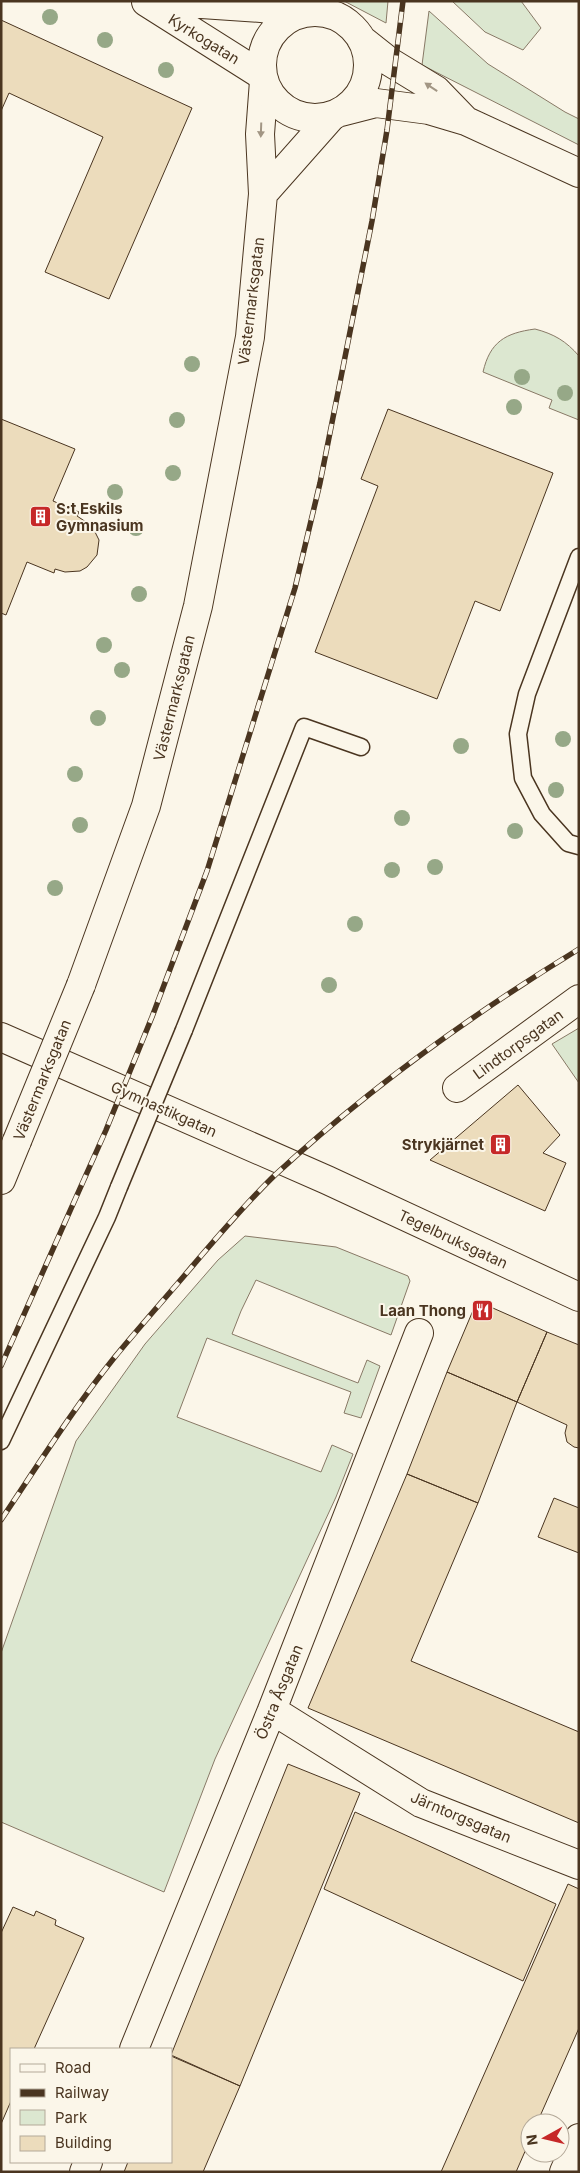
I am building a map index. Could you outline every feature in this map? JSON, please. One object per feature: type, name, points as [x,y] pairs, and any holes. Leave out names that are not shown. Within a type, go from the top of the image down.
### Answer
[{"type":"street","name":"Kyrkogatan","points":[[144,1],[264,78]]},
{"type":"street","name":"Kyrkogatan","points":[[157,1],[261,8],[298,14]]},
{"type":"street","points":[[466,121],[436,90],[390,62],[362,39],[348,23],[338,17],[318,12],[298,14],[288,18],[269,38],[263,51],[264,78],[274,100],[292,113],[312,118],[336,114],[376,103],[429,110],[466,121],[579,174]]},
{"type":"street","points":[[263,194],[336,114],[357,98],[367,79],[368,58],[362,39]]},
{"type":"street","name":"Västermarksgatan","points":[[1,1180],[81,985],[146,806],[198,606],[250,337],[263,194],[260,134],[264,78]]},
{"type":"street","name":"Lindtorpsgatan","points":[[457,1088],[579,999]]},
{"type":"street","name":"Gymnastikgatan","points":[[1,1037],[328,1180]]},
{"type":"street","name":"Tegelbruksgatan","points":[[328,1180],[579,1297]]},
{"type":"street","name":"Östra Åsgatan","points":[[134,2048],[272,1710],[419,1333]]},
{"type":"street","name":"Järntorgsgatan","points":[[272,1710],[421,1803],[579,1865]]},
{"type":"street","points":[[564,2172],[579,2138]]},
{"type":"lane","points":[[579,557],[526,694],[518,734],[523,778],[542,814],[568,843],[579,846]]},
{"type":"lane","points":[[1,1441],[107,1217],[184,1030],[304,728],[361,747]]},
{"type":"green space","points":[[344,1],[388,1],[386,23]]},
{"type":"green space","points":[[452,1],[521,1],[541,28],[523,50],[485,32]]},
{"type":"green space","points":[[429,11],[488,64],[579,119],[579,145],[422,65]]},
{"type":"green space","points":[[535,329],[559,339],[579,356],[579,420],[549,408],[552,400],[483,372],[490,353],[500,341],[515,333]]},
{"type":"green space","points":[[579,1028],[579,1083],[552,1044]]},
{"type":"green space","points":[[245,1236],[336,1247],[408,1276],[410,1281],[391,1335],[256,1280],[232,1334],[358,1383],[367,1360],[380,1366],[361,1418],[344,1413],[351,1392],[207,1338],[177,1417],[321,1472],[332,1445],[353,1454],[336,1497],[215,1759],[164,1892],[1,1822],[1,1653],[76,1441],[145,1344],[218,1260]]},
{"type":"building","points":[[1,20],[192,108],[109,299],[45,272],[103,137],[9,93],[1,111]]},
{"type":"building","points":[[388,409],[553,473],[500,611],[475,601],[437,699],[315,652],[378,486],[361,479]]},
{"type":"building","name":"S:t Eskils Gymnasium","points":[[1,419],[75,449],[53,501],[79,512],[77,516],[92,526],[99,540],[97,555],[87,567],[80,571],[65,572],[55,569],[54,573],[27,562],[6,615],[1,613]]},
{"type":"building","name":"Strykjärnet","points":[[518,1085],[560,1135],[543,1153],[566,1163],[545,1211],[430,1160]]},
{"type":"building","points":[[477,1301],[547,1332],[517,1402],[447,1372]]},
{"type":"building","points":[[547,1332],[579,1345],[579,1448],[567,1442],[565,1433],[567,1425],[517,1402]]},
{"type":"building","points":[[447,1372],[517,1402],[478,1503],[407,1474]]},
{"type":"building","points":[[407,1474],[478,1503],[411,1661],[579,1732],[579,1823],[308,1708]]},
{"type":"building","points":[[554,1498],[579,1508],[579,1553],[538,1537]]},
{"type":"building","points":[[288,1764],[360,1793],[240,2086],[172,2055]]},
{"type":"building","points":[[355,1812],[556,1904],[523,1981],[324,1889]]},
{"type":"building","points":[[568,1884],[579,1889],[579,2028],[541,2113],[520,2113],[520,2163],[516,2172],[441,2172]]},
{"type":"building","points":[[13,1907],[34,1916],[36,1911],[56,1920],[55,1925],[84,1938],[34,2048],[10,2048],[10,2103],[1,2124],[1,1933]]},
{"type":"building","points":[[172,2056],[240,2086],[203,2172],[124,2172],[128,2163],[172,2163]]},
{"type":"railway","points":[[1,1366],[106,1130],[152,1017],[207,871],[295,588],[320,483],[372,221],[387,130],[403,1]]},
{"type":"railway","points":[[1,1520],[70,1417],[114,1358],[228,1224],[275,1175],[310,1143],[421,1054],[499,1000],[579,949]]},
{"type":"place","name":"S:t Eskils Gymnasium","points":[[40,517]]},
{"type":"place","name":"Strykjärnet","points":[[500,1144]]},
{"type":"place","name":"Laan Thong","points":[[482,1310]]}]
